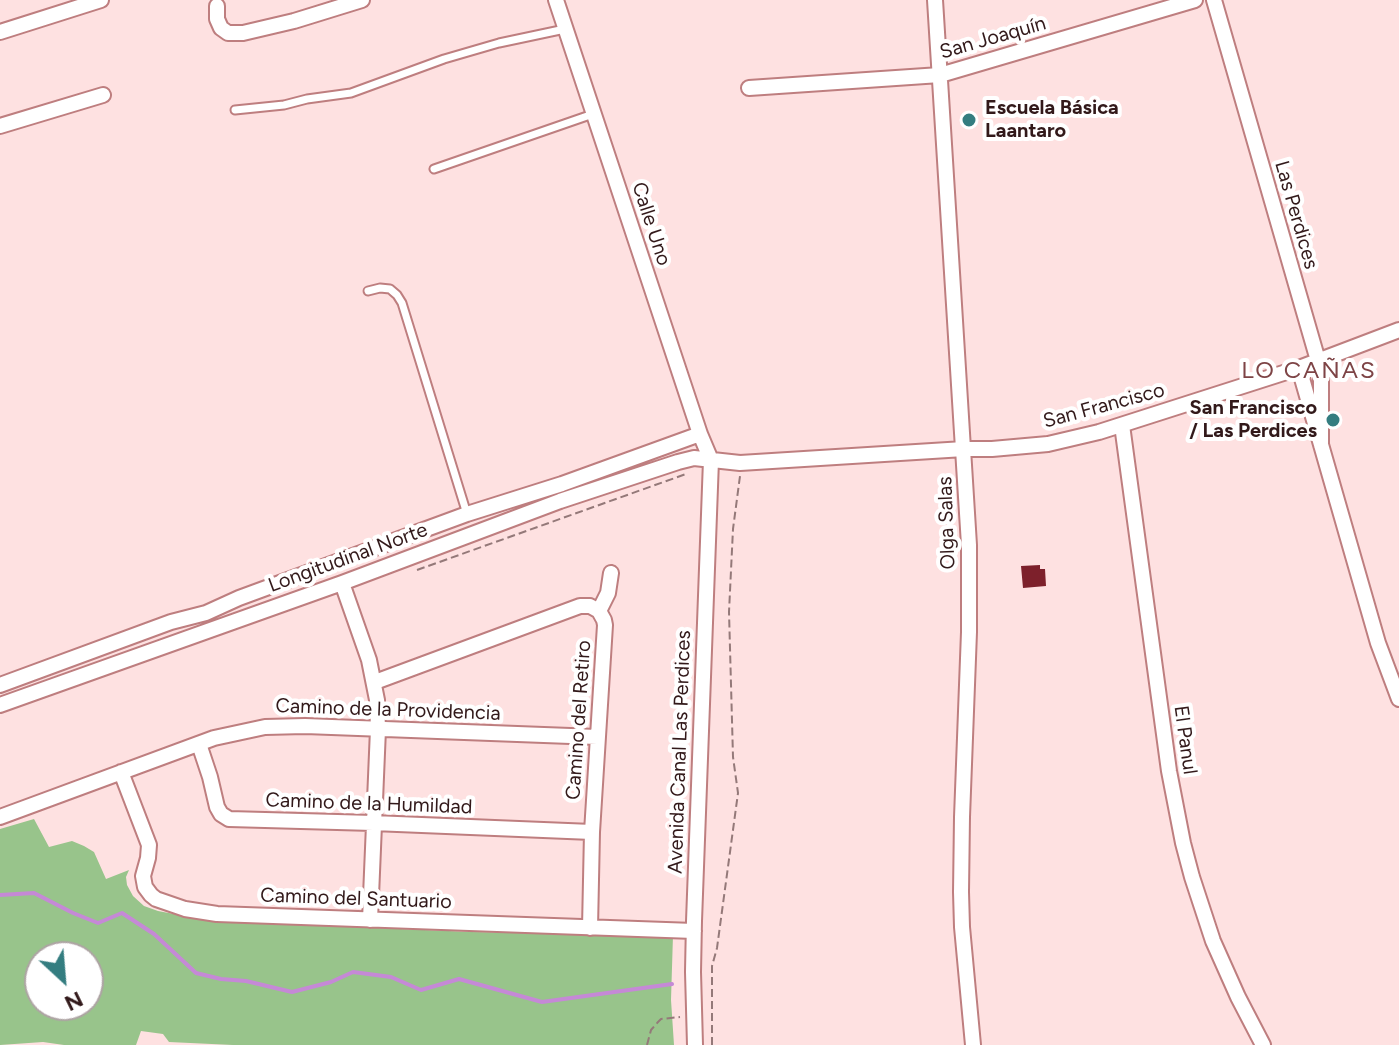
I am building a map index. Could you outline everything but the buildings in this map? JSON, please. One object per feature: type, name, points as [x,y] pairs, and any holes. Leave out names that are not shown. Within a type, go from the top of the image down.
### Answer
[{"type":"street","points":[[0,32],[101,0]]},
{"type":"street","points":[[217,6],[221,28],[228,33],[243,33],[362,0]]},
{"type":"street","name":"Calle Uno","points":[[556,0],[711,460]]},
{"type":"street","name":"Olga Salas","points":[[935,0],[969,545],[970,617],[961,892],[973,1045]]},
{"type":"street","name":"San Joaquín","points":[[749,88],[940,75],[1195,0]]},
{"type":"street","name":"Las Perdices","points":[[1214,0],[1321,371],[1321,445]]},
{"type":"street","points":[[0,126],[103,95]]},
{"type":"street","name":"San Francisco","points":[[711,460],[740,463],[1048,444],[1122,425],[1299,368],[1399,330]]},
{"type":"street","name":"Las Perdices","points":[[1299,368],[1378,643],[1399,699]]},
{"type":"street","name":"El Panul","points":[[1122,425],[1169,771],[1183,843],[1213,941],[1263,1045]]},
{"type":"street","name":"Longitudinal Norte","points":[[1,680],[206,613],[467,514],[562,484],[700,434]]},
{"type":"street","name":"Longitudinal Norte","points":[[0,705],[342,583],[560,501],[678,462],[694,458],[711,460]]},
{"type":"street","name":"Avenida Canal Las Perdices","points":[[695,1045],[694,931],[711,460]]},
{"type":"street","points":[[599,611],[608,593],[611,573]]},
{"type":"street","points":[[342,583],[369,660],[377,700],[370,920]]},
{"type":"street","name":"Camino del Retiro","points":[[375,682],[580,606],[590,606],[599,611],[605,625],[592,832],[590,928]]},
{"type":"street","name":"Camino de la Providencia","points":[[0,817],[199,744],[265,727],[597,737]]},
{"type":"street","name":"Camino de la Humildad","points":[[199,744],[217,807],[229,819],[592,832]]},
{"type":"street","name":"Camino del Santuario","points":[[121,772],[149,845],[143,881],[147,891],[156,899],[185,909],[201,913],[694,931]]},
{"type":"lane","points":[[235,110],[351,93],[444,59],[565,29]]},
{"type":"lane","points":[[434,169],[593,114]]},
{"type":"lane","points":[[368,291],[390,289],[402,303],[467,514]]},
{"type":"path","points":[[712,1045],[712,966],[738,793],[733,757],[729,612],[740,463]]},
{"type":"path","points":[[647,1045],[651,1030],[661,1019],[693,1016]]},
{"type":"green space","points":[[34,819],[49,847],[72,841],[94,852],[106,879],[129,870],[127,885],[144,906],[211,921],[472,932],[673,935],[671,1000],[674,1045],[233,1045],[169,1042],[163,1034],[141,1031],[136,1045],[43,1042],[0,1045],[0,829]]},
{"type":"waterway","points":[[0,895],[34,893],[98,923],[122,913],[154,934],[196,973],[292,992],[331,982],[353,972],[391,977],[421,990],[459,979],[542,1002],[672,984]]},
{"type":"place","name":"Escuela Básica Laantaro","points":[[969,120]]},
{"type":"place","name":"San Francisco / Las Perdices","points":[[1333,420]]},
{"type":"district","name":"LO CAÑAS","points":[[1309,371]]}]
